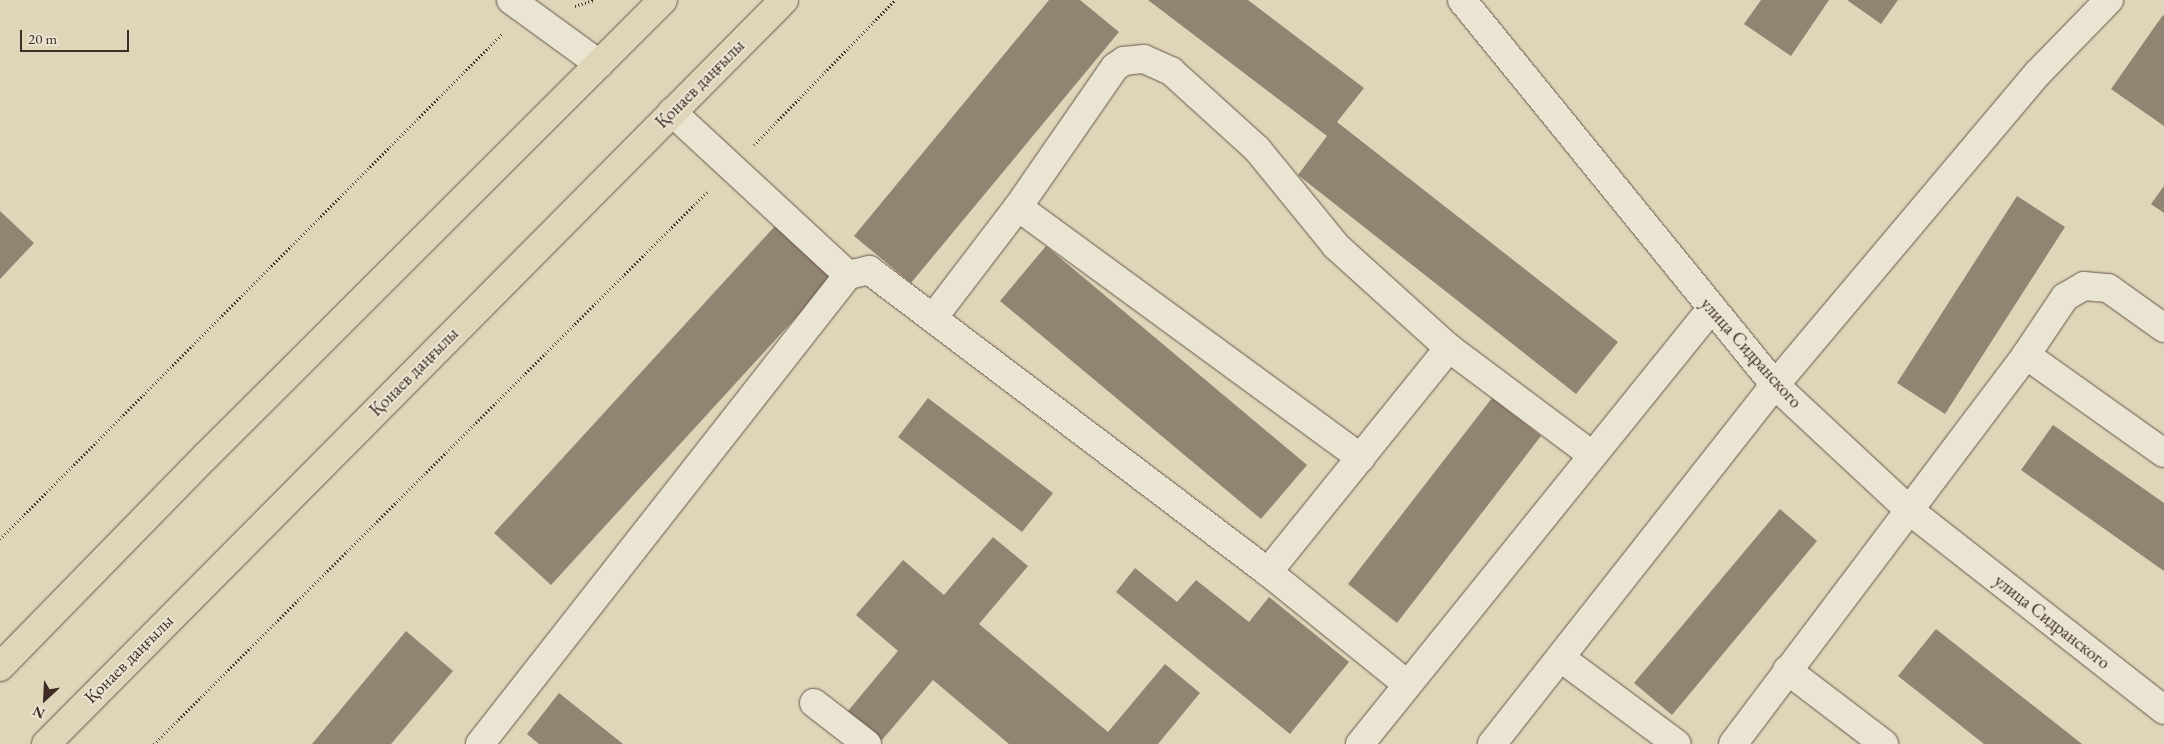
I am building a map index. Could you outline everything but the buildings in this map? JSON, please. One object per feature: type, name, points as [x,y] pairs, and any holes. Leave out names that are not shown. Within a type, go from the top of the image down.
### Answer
[{"type":"main road","points":[[0,667],[664,0]]},
{"type":"main road","name":"Қонаев даңғылы","points":[[46,744],[784,0]]},
{"type":"street","points":[[511,0],[538,17],[599,64]]},
{"type":"street","name":"улица Сидранского","points":[[1462,0],[1774,385],[1909,510],[2164,710]]},
{"type":"street","points":[[1492,744],[1774,385],[2038,73],[2109,0]]},
{"type":"street","points":[[933,318],[1018,206],[1115,67],[1134,59],[1158,63],[1171,70],[1257,149],[1336,246],[1448,348],[1592,454]]},
{"type":"street","points":[[672,112],[730,169],[848,275]]},
{"type":"street","points":[[1018,206],[1361,458]]},
{"type":"street","points":[[480,744],[848,275],[869,270],[1268,572],[1407,684]]},
{"type":"street","points":[[1733,744],[2026,354],[2066,297],[2084,286],[2108,288],[2164,328]]},
{"type":"street","points":[[1360,744],[1592,454],[1711,309]]},
{"type":"street","points":[[1268,572],[1448,348]]},
{"type":"street","points":[[2026,354],[2164,453]]},
{"type":"street","points":[[1561,658],[1677,744]]},
{"type":"street","points":[[1787,670],[1884,744]]},
{"type":"street","points":[[814,703],[867,744]]},
{"type":"path","points":[[0,539],[506,30],[538,17],[594,0]]},
{"type":"path","points":[[154,744],[730,169],[895,0]]}]
